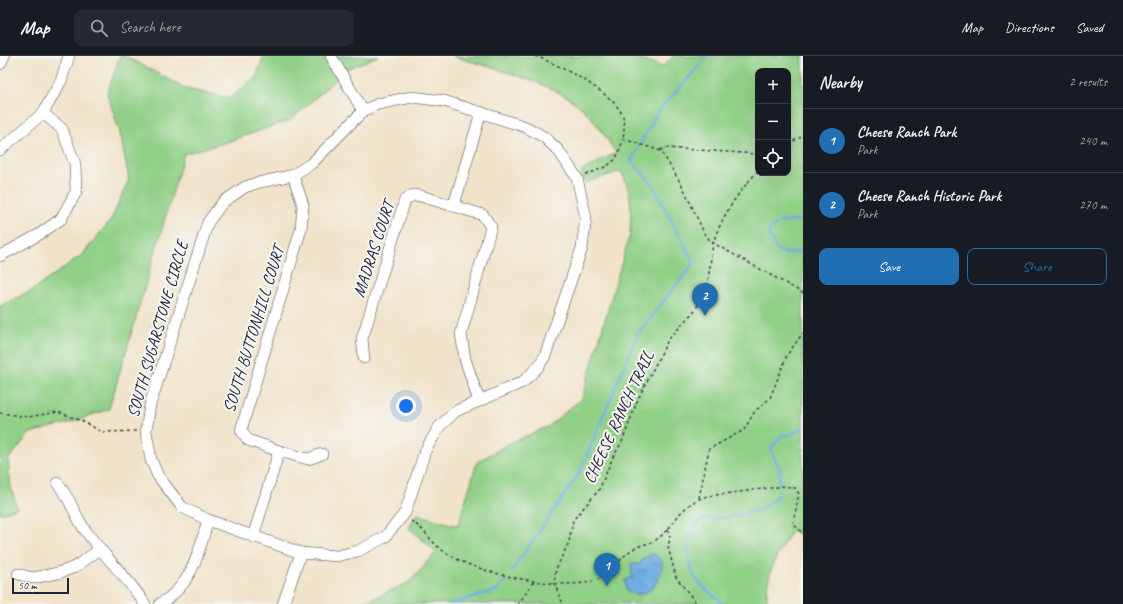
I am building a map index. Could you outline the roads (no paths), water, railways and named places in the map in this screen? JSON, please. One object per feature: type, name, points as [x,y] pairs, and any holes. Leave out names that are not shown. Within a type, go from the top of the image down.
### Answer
[{"type":"street","points":[[0,64],[4,56]]},
{"type":"street","points":[[0,150],[43,113],[61,81],[69,56]]},
{"type":"street","points":[[330,56],[363,111]]},
{"type":"street","name":"SOUTH SUGARSTONE CIRCLE","points":[[412,97],[444,101],[526,127],[544,137],[558,150],[577,178],[586,218],[582,248],[545,356],[538,368],[522,382],[456,411],[439,427],[425,451],[405,513],[385,537],[358,551],[337,556],[301,553],[208,520],[182,507],[158,476],[151,460],[146,430],[150,405],[208,222],[223,202],[245,187],[293,175],[312,163],[363,111],[384,103],[412,97]]},
{"type":"street","points":[[454,205],[481,112]]},
{"type":"street","points":[[0,256],[40,234],[61,219],[76,192],[75,164],[62,130],[43,113]]},
{"type":"street","name":"SOUTH BUTTONHILL COURT","points":[[293,175],[303,205],[302,229],[241,430],[248,440],[279,451],[308,459],[322,454]]},
{"type":"street","name":"MADRAS COURT","points":[[364,358],[362,339],[405,200],[413,195],[454,205],[483,215],[491,226],[461,334],[465,359],[479,401]]},
{"type":"street","points":[[253,537],[279,451]]},
{"type":"street","points":[[56,483],[66,493],[84,528],[100,549],[131,582],[145,604]]},
{"type":"street","points":[[160,604],[185,583],[191,573],[208,520]]},
{"type":"street","points":[[18,574],[33,578],[58,573],[75,567],[100,549]]},
{"type":"street","points":[[283,604],[301,553]]},
{"type":"water","points":[[653,554],[662,561],[662,568],[660,576],[652,588],[640,594],[633,594],[626,590],[625,580],[632,577],[631,564],[640,564],[643,559]]},
{"type":"waterway","points":[[511,572],[579,474],[638,333],[694,263],[652,184],[631,161],[657,113],[708,56]]},
{"type":"waterway","points":[[803,220],[780,222],[770,229],[769,236],[777,250],[787,254],[803,251]]},
{"type":"waterway","points":[[779,485],[780,470],[772,453],[772,447],[781,436],[790,435],[803,428]]},
{"type":"waterway","points":[[723,604],[702,586],[693,573],[689,557],[692,531],[696,525],[704,519],[728,517],[760,509],[767,505],[778,494]]},
{"type":"waterway","points":[[451,604],[498,590],[505,580]]},
{"type":"place","name":"Cheese Ranch Historic Park","points":[[705,316]]},
{"type":"place","name":"Cheese Ranch Park","points":[[607,586]]}]
